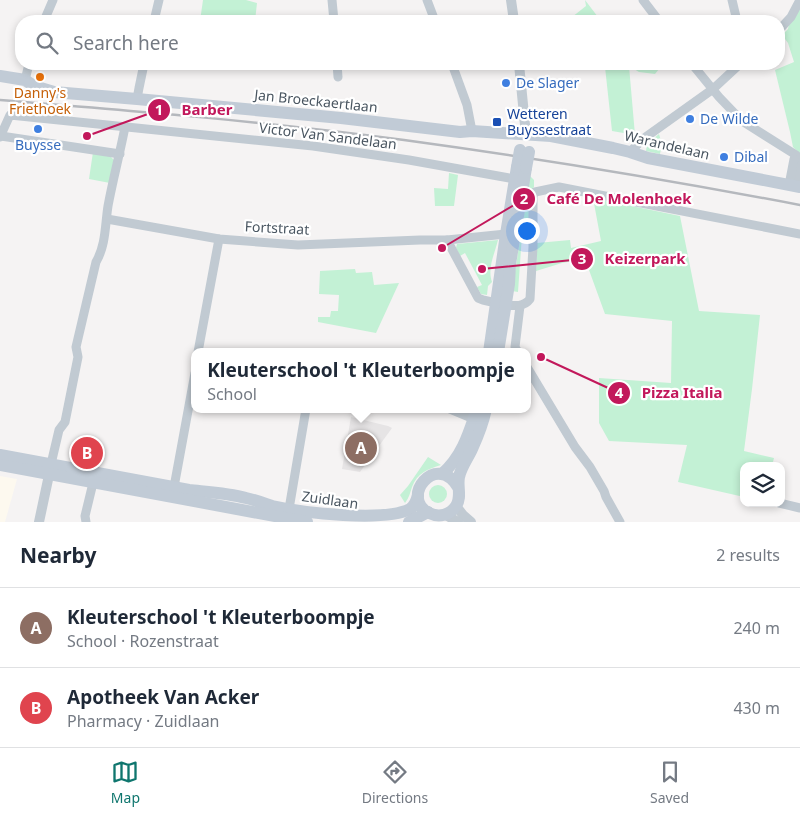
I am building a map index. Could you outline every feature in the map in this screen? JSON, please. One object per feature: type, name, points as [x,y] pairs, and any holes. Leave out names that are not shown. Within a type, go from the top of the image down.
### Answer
[{"type":"main road","name":"Jan Broeckaertlaan","points":[[0,76],[25,80],[34,86],[54,92],[341,118],[460,132],[472,131],[526,135]]},
{"type":"main road","points":[[489,348],[501,304],[509,284],[510,235],[526,135]]},
{"type":"main road","name":"Warandelaan","points":[[526,135],[551,136],[630,152],[648,158],[795,186]]},
{"type":"main road","points":[[499,348],[501,304]]},
{"type":"main road","points":[[458,487],[454,481],[442,474],[428,477],[419,487],[418,496],[421,507],[437,516],[451,512],[456,506],[459,498],[460,474],[473,448],[485,413]]},
{"type":"main road","points":[[442,474],[451,467],[458,457],[475,414]]},
{"type":"main road","name":"Zuidlaan","points":[[0,455],[33,461],[50,469],[93,483],[196,502],[263,518],[307,522]]},
{"type":"main road","name":"Zuidlaan","points":[[0,461],[29,464],[33,461]]},
{"type":"main road","name":"Zuidlaan","points":[[0,466],[50,469],[50,472],[100,478],[105,478],[109,475],[174,488],[247,498],[289,509],[344,519],[372,520],[404,513],[411,509],[418,496]]},
{"type":"main road","name":"Zuidlaan","points":[[196,502],[205,501],[228,504],[232,501],[230,495]]},
{"type":"main road","points":[[409,522],[428,512]]},
{"type":"street","points":[[47,15],[53,0]]},
{"type":"street","points":[[155,15],[159,0]]},
{"type":"street","points":[[332,0],[333,15]]},
{"type":"street","points":[[428,0],[434,15]]},
{"type":"street","points":[[511,0],[513,15]]},
{"type":"street","points":[[642,0],[654,15]]},
{"type":"street","points":[[732,0],[736,15]]},
{"type":"street","points":[[785,24],[791,17],[800,0]]},
{"type":"street","points":[[25,80],[27,70]]},
{"type":"street","points":[[138,99],[138,88],[142,70]]},
{"type":"street","points":[[337,70],[338,77]]},
{"type":"street","points":[[454,70],[467,106],[472,131]]},
{"type":"street","points":[[520,70],[526,135]]},
{"type":"street","points":[[697,70],[742,122],[788,151],[794,157],[795,186]]},
{"type":"street","points":[[630,152],[644,139],[713,89],[734,70]]},
{"type":"street","name":"Victor Van Sandelaan","points":[[1,136],[10,115],[313,146],[409,160],[519,172]]},
{"type":"street","points":[[39,522],[59,430],[65,422],[78,357],[76,347],[96,262],[101,253],[108,207],[125,127]]},
{"type":"street","points":[[1,136],[120,154]]},
{"type":"street","points":[[447,240],[478,298],[501,304],[520,306],[526,304],[530,299],[534,196],[536,192],[560,187],[800,234]]},
{"type":"street","name":"Fortstraat","points":[[107,219],[219,238],[298,245],[447,240],[510,235]]},
{"type":"street","points":[[199,348],[219,238]]},
{"type":"street","points":[[516,348],[520,306]]},
{"type":"street","points":[[531,374],[575,447],[590,467],[620,522]]},
{"type":"street","points":[[174,488],[191,395]]},
{"type":"street","points":[[289,509],[305,413]]},
{"type":"street","points":[[86,522],[85,516],[93,483]]},
{"type":"street","points":[[785,505],[800,508]]},
{"type":"street","points":[[456,506],[471,522]]},
{"type":"street","points":[[446,514],[458,522]]},
{"type":"shaded area","points":[[351,417],[392,428],[360,472],[342,469]]},
{"type":"shaded area","points":[[0,476],[17,479],[5,522],[0,522]]},
{"type":"green space","points":[[203,0],[246,0],[257,3],[256,15],[201,15]]},
{"type":"green space","points":[[585,0],[596,15],[575,15],[586,6]]},
{"type":"green space","points":[[800,5],[800,154],[793,147],[775,70],[785,70],[785,66],[794,62],[785,39],[785,32]]},
{"type":"green space","points":[[605,70],[629,70],[635,135],[612,131]]},
{"type":"green space","points":[[636,70],[658,70],[655,74]]},
{"type":"green space","points":[[659,134],[662,144],[660,154],[646,151],[647,144]]},
{"type":"green space","points":[[93,152],[109,155],[115,161],[110,183],[89,179]]},
{"type":"green space","points":[[449,173],[458,175],[454,206],[435,206],[434,188],[448,189]]},
{"type":"green space","points":[[530,176],[534,180],[534,187],[528,197],[530,235],[522,235],[518,292],[512,291]]},
{"type":"green space","points":[[593,198],[680,216],[699,311],[760,315],[744,451],[774,458],[773,462],[740,462],[740,496],[678,482],[687,445],[609,441],[599,423],[599,378],[671,383],[672,321],[605,314],[585,259],[562,263],[536,271],[537,243],[570,240],[571,248],[601,241]]},
{"type":"green space","points":[[498,240],[490,271],[492,282],[488,286],[487,295],[481,294],[477,287],[482,285],[465,253],[460,256],[456,248],[457,244]]},
{"type":"green space","points":[[355,269],[356,273],[372,272],[374,285],[399,283],[376,333],[318,322],[318,317],[330,317],[331,311],[338,311],[339,295],[319,294],[320,271]]},
{"type":"green space","points":[[428,457],[441,465],[427,470],[417,478],[405,503],[400,495]]},
{"type":"green space","points":[[438,485],[444,488],[447,494],[444,500],[438,503],[432,500],[429,494],[432,488]]},
{"type":"railway","points":[[0,100],[253,122],[404,140],[602,170],[800,205]]},
{"type":"place","name":"Danny's Friethoek","points":[[40,77]]},
{"type":"place","name":"De Slager","points":[[506,83]]},
{"type":"place","name":"De Wilde","points":[[690,119]]},
{"type":"place","name":"Wetteren Buyssestraat","points":[[497,122]]},
{"type":"place","name":"Buysse","points":[[38,129]]},
{"type":"place","name":"Barber","points":[[87,136]]},
{"type":"place","name":"Dibal","points":[[724,157]]},
{"type":"place","name":"Café De Molenhoek","points":[[442,248]]},
{"type":"place","name":"Keizerpark","points":[[482,269]]},
{"type":"place","name":"Pizza Italia","points":[[541,357]]},
{"type":"place","name":"Kleuterschool 't Kleuterboompje","points":[[361,448]]},
{"type":"place","name":"Apotheek Van Acker","points":[[87,453]]}]
